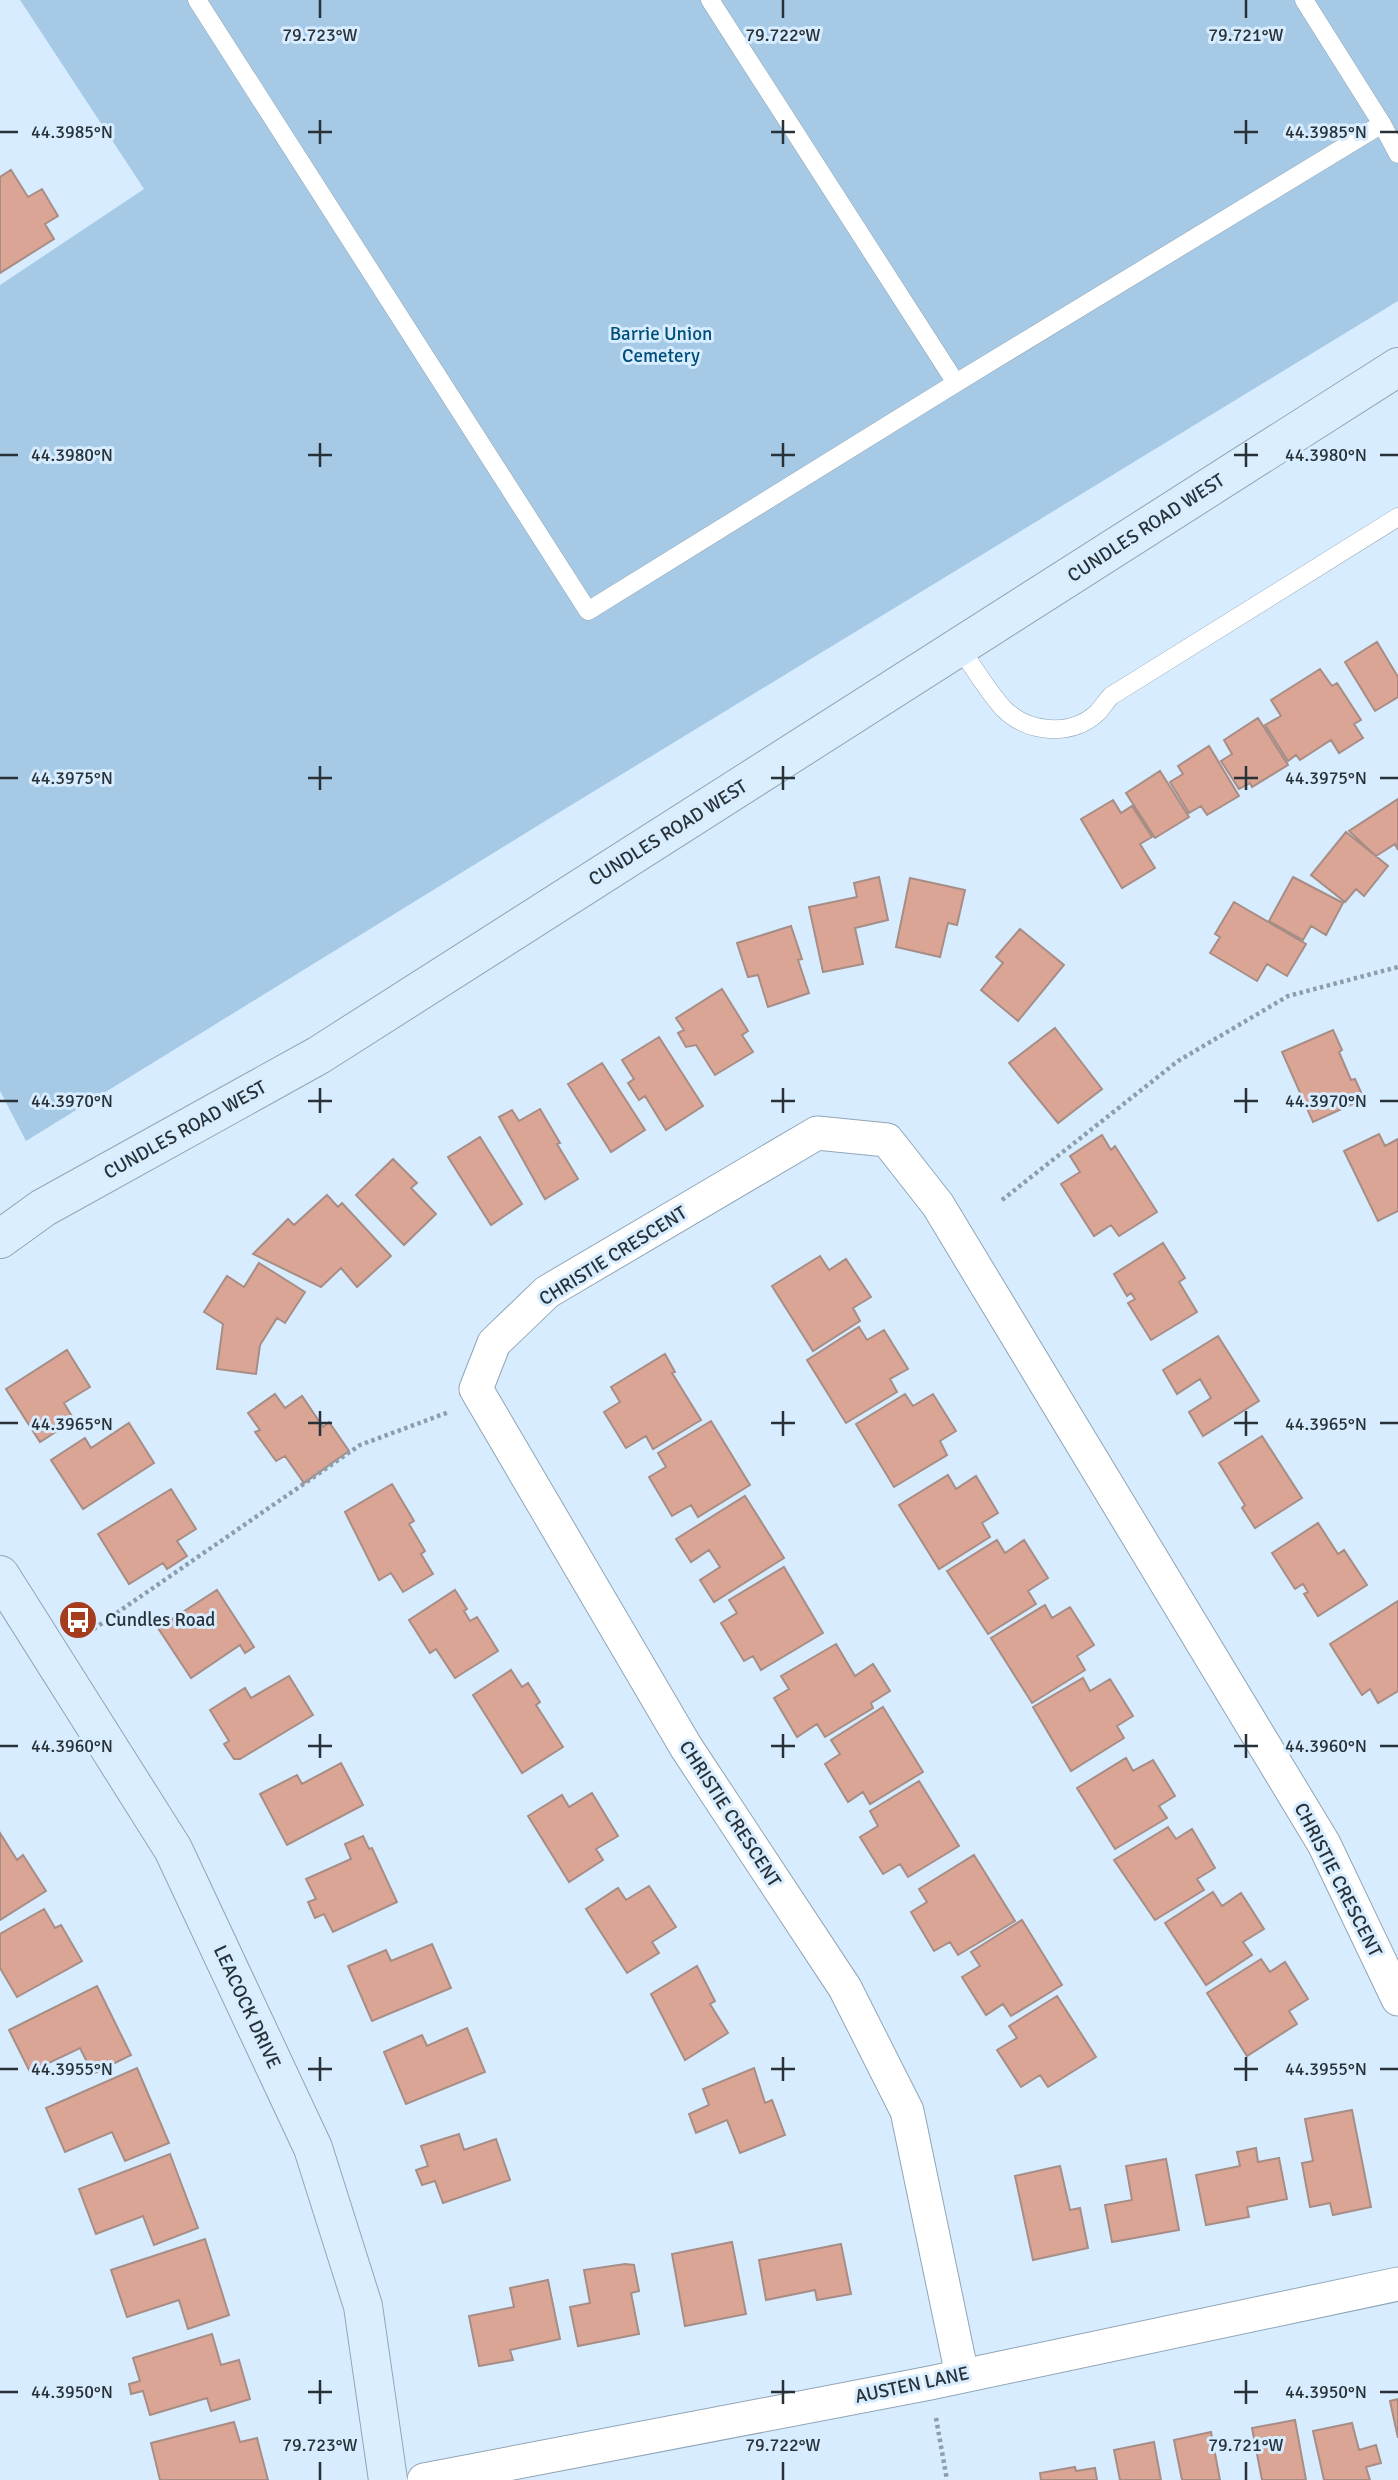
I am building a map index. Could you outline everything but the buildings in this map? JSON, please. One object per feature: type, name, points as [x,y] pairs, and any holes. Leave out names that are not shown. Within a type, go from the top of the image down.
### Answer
[{"type":"street","name":"CUNDLES ROAD WEST","points":[[0,1239],[43,1208],[319,1055],[1398,368]]},
{"type":"street","name":"CHRISTIE CRESCENT","points":[[962,2375],[907,2111],[845,1988],[686,1747],[476,1389],[494,1343],[547,1292],[817,1133],[887,1140],[938,1205],[1324,1844],[1398,1999]]},
{"type":"street","name":"LEACOCK DRIVE","points":[[0,1575],[173,1849],[313,2148],[363,2306],[388,2480]]},
{"type":"street","name":"AUSTEN LANE","points":[[424,2480],[930,2383],[1398,2284]]},
{"type":"lane","points":[[197,0],[588,611],[1382,124]]},
{"type":"lane","points":[[710,0],[956,383]]},
{"type":"lane","points":[[1304,0],[1398,154]]},
{"type":"lane","points":[[959,647],[1002,707],[1014,718],[1045,729],[1078,725],[1097,713],[1111,696],[1398,517]]},
{"type":"path","points":[[1002,1200],[1178,1060],[1288,996],[1398,967]]},
{"type":"path","points":[[52,1658],[360,1445],[482,1399]]},
{"type":"path","points":[[930,2383],[947,2480]]},
{"type":"green space","name":"Barrie Union Cemetery","points":[[20,0],[1398,0],[1398,301],[26,1141],[0,1091],[0,285],[144,189]]},
{"type":"place","name":"Cundles Road","points":[[78,1620]]}]
